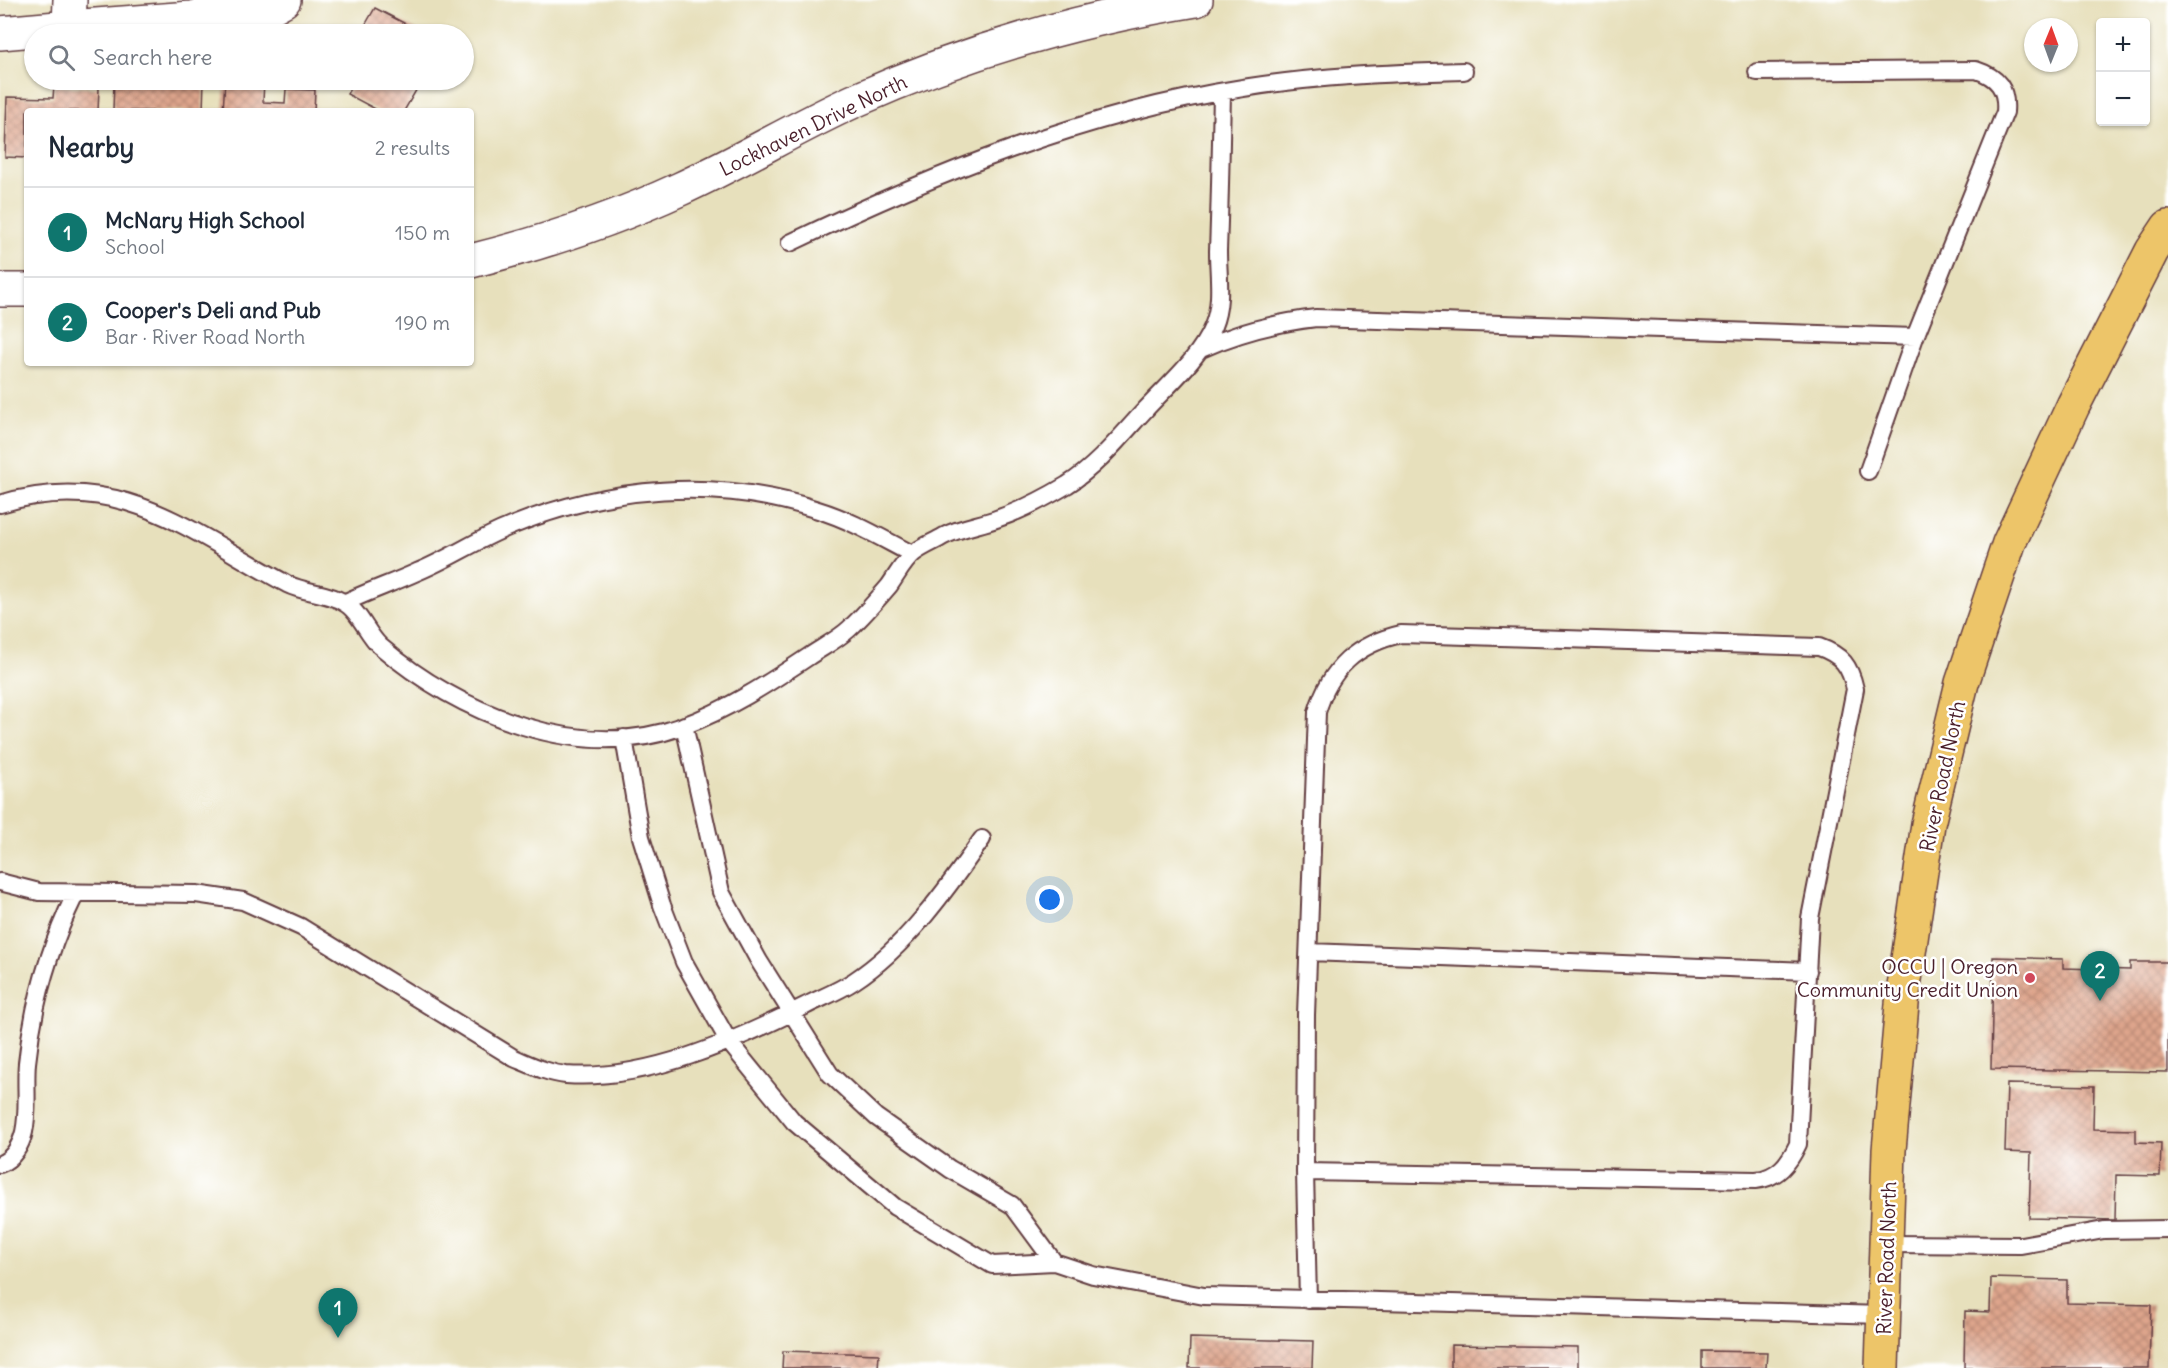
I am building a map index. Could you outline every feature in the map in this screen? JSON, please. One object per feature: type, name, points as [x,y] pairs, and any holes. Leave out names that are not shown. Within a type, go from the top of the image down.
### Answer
[{"type":"main road","name":"River Road North","points":[[1882,1368],[1889,1150],[1904,993],[1928,824],[1962,683],[2009,543],[2073,406],[2152,251],[2168,227]]},
{"type":"street","points":[[33,24],[69,14],[191,18],[268,9],[284,0]]},
{"type":"street","name":"Lockhaven Drive North","points":[[474,260],[536,245],[621,215],[682,188],[853,102],[907,78],[1065,26],[1130,10],[1196,0]]},
{"type":"street","points":[[0,33],[24,26]]},
{"type":"street","points":[[0,290],[24,290]]},
{"type":"lane","points":[[1757,72],[1976,70],[1990,75],[2002,86],[2006,98],[2005,112],[1915,337],[1868,471]]},
{"type":"lane","points":[[790,243],[897,192],[1009,148],[1132,111],[1222,92],[1328,77],[1464,71]]},
{"type":"lane","points":[[0,504],[24,497],[64,493],[104,496],[134,502],[163,513],[293,587],[346,603],[377,644],[422,677],[471,706],[507,721],[546,732],[585,737],[624,738],[655,734],[684,725],[740,698],[848,631],[888,587],[912,554],[952,531],[996,520],[1025,508],[1071,482],[1108,450],[1201,349],[1214,324],[1220,297],[1218,267],[1222,92]]},
{"type":"lane","points":[[1201,349],[1239,332],[1277,322],[1316,318],[1915,337]]},
{"type":"lane","points":[[346,603],[387,582],[416,573],[509,527],[556,509],[619,494],[683,489],[750,494],[816,509],[848,521],[912,554]]},
{"type":"lane","points":[[1305,1172],[1766,1179],[1781,1171],[1791,1159],[1798,1144],[1810,918],[1855,689],[1846,662],[1834,652],[1808,647],[1401,634],[1363,647],[1346,659],[1333,674],[1323,692],[1317,712],[1306,1015],[1305,1172],[1308,1300]]},
{"type":"lane","points":[[684,725],[721,892],[759,961],[830,1074],[876,1117],[950,1169],[1012,1205],[1054,1262]]},
{"type":"lane","points":[[624,738],[641,837],[662,905],[684,962],[729,1042],[794,1122],[895,1207],[992,1265],[1054,1262],[1093,1275],[1204,1296],[1883,1316]]},
{"type":"lane","points":[[0,882],[39,892],[75,895],[196,894],[243,901],[301,927],[514,1058],[545,1071],[584,1075],[630,1071],[729,1042],[854,981],[902,939],[945,892],[982,839]]},
{"type":"lane","points":[[0,1164],[17,1150],[24,1131],[27,1063],[37,997],[57,931],[75,895]]},
{"type":"lane","points":[[1310,952],[1808,971]]},
{"type":"lane","points":[[1886,1244],[2021,1245],[2104,1230],[2168,1229]]},
{"type":"building","points":[[375,8],[406,24],[366,24]]},
{"type":"building","points":[[54,90],[99,90],[98,108],[24,108],[24,158],[5,157],[7,97],[53,98]]},
{"type":"building","points":[[114,90],[204,90],[203,108],[113,108]]},
{"type":"building","points":[[224,90],[264,90],[263,102],[285,103],[286,90],[315,90],[314,108],[223,108]]},
{"type":"building","points":[[349,90],[416,90],[406,108],[373,108],[347,94]]},
{"type":"building","points":[[1993,957],[2063,959],[2063,968],[2130,970],[2130,962],[2168,962],[2168,1072],[1991,1069]]},
{"type":"building","points":[[2007,1084],[2094,1086],[2093,1129],[2136,1130],[2136,1142],[2161,1143],[2160,1176],[2116,1175],[2115,1220],[2029,1218],[2031,1153],[2005,1152]]},
{"type":"building","points":[[1991,1278],[2067,1280],[2067,1303],[2151,1305],[2149,1368],[1964,1368],[1965,1311],[1990,1312]]},
{"type":"building","points":[[1190,1338],[1313,1341],[1312,1368],[1189,1368]]},
{"type":"building","points":[[1451,1345],[1578,1347],[1578,1368],[1451,1368]]},
{"type":"building","points":[[783,1351],[879,1354],[878,1368],[782,1368]]},
{"type":"building","points":[[1702,1351],[1767,1352],[1766,1368],[1702,1368]]},
{"type":"place","name":"OCCU | Oregon Community Credit Union","points":[[2030,978]]},
{"type":"place","name":"Cooper's Deli and Pub","points":[[2100,1001]]},
{"type":"place","name":"McNary High School","points":[[338,1338]]}]
